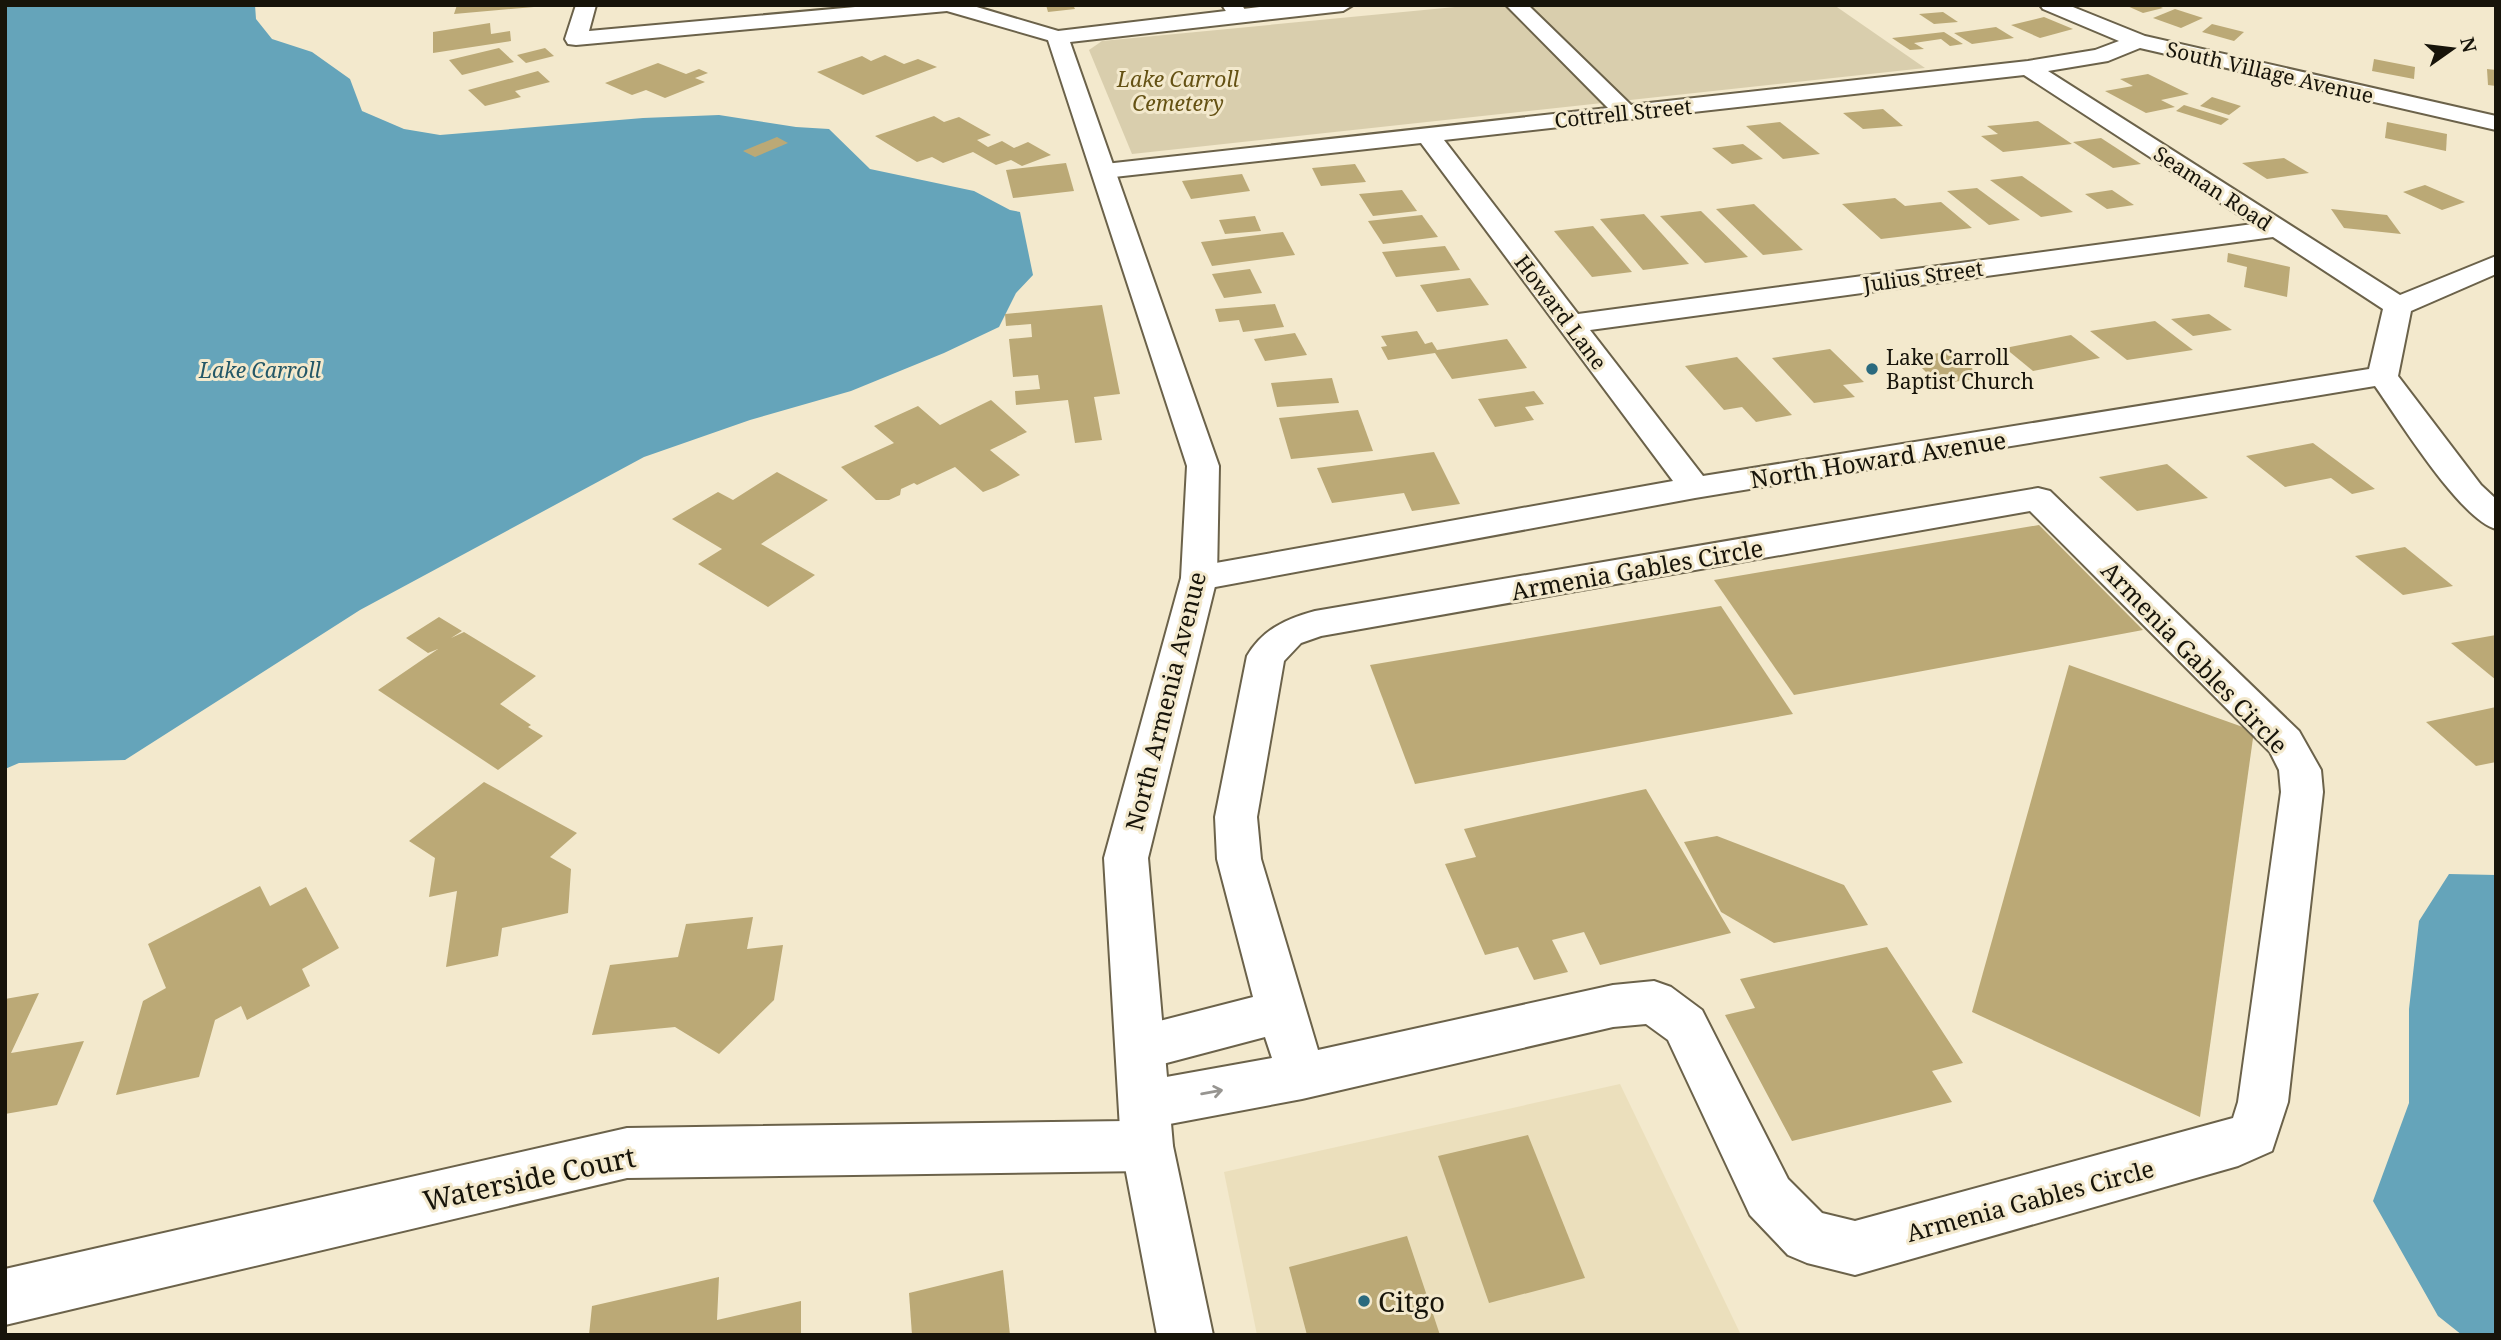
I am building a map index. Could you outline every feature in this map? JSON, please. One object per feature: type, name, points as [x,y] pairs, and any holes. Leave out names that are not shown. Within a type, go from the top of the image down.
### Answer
[{"type":"street","points":[[586,5],[576,39],[947,5],[1058,37],[1235,10],[1343,5]]},
{"type":"street","points":[[1517,5],[1625,112]]},
{"type":"street","name":"South Village Avenue","points":[[2050,5],[2138,41],[2496,122]]},
{"type":"street","name":"North Armenia Avenue","points":[[1058,37],[1203,466],[1199,578],[1126,858],[1146,1126],[1185,1335]]},
{"type":"street","name":"Cottrell Street","points":[[1105,171],[2028,68],[2100,56],[2138,41]]},
{"type":"street","name":"Seaman Road","points":[[2028,68],[2398,306]]},
{"type":"street","name":"Howard Lane","points":[[1427,135],[1695,488]]},
{"type":"street","name":"Julius Street","points":[[1570,324],[2277,229]]},
{"type":"street","points":[[2496,264],[2398,306],[2383,376],[2469,492],[2496,518]]},
{"type":"street","name":"North Howard Avenue","points":[[1199,578],[1695,488],[2383,376]]},
{"type":"street","name":"Armenia Gables Circle","points":[[1146,1126],[1302,1076],[1613,1006],[1654,1002],[1685,1025],[1769,1197],[1807,1236],[1855,1248],[2220,1148],[2254,1134],[2263,1102],[2302,792],[2300,770],[2285,742],[2038,499],[1315,624],[1288,634],[1266,656],[1236,817],[1239,859],[1281,1012],[1302,1076]]},
{"type":"street","points":[[1139,1048],[1281,1012]]},
{"type":"street","name":"Waterside Court","points":[[5,1297],[627,1153],[1146,1126]]},
{"type":"shaded area","points":[[1620,1084],[1741,1335],[1257,1335],[1224,1172]]},
{"type":"green space","name":"Lake Carroll Cemetery","points":[[1476,5],[1834,5],[1925,68],[1132,154],[1089,50],[1102,41]]},
{"type":"water","name":"Lake Carroll","points":[[5,5],[255,5],[256,19],[272,39],[312,52],[350,79],[362,111],[404,129],[440,135],[643,118],[719,115],[796,127],[829,129],[870,169],[974,191],[1010,210],[1020,212],[1033,275],[1016,293],[999,327],[851,391],[750,420],[644,457],[360,610],[125,760],[19,763],[5,769]]},
{"type":"water","points":[[2449,874],[2496,875],[2496,1335],[2462,1335],[2438,1316],[2373,1201],[2409,1103],[2409,1009],[2419,921]]},
{"type":"building","points":[[457,5],[534,5],[534,7],[454,14]]},
{"type":"building","points":[[1046,5],[1073,5],[1075,9],[1048,12]]},
{"type":"building","points":[[2125,5],[2156,5],[2163,8],[2143,13]]},
{"type":"building","points":[[2175,9],[2203,18],[2181,28],[2153,18]]},
{"type":"building","points":[[1943,12],[1958,22],[1934,24],[1919,14]]},
{"type":"building","points":[[2044,17],[2073,29],[2040,38],[2011,25]]},
{"type":"building","points":[[490,23],[491,34],[510,31],[511,41],[433,53],[433,32]]},
{"type":"building","points":[[2212,24],[2244,32],[2234,41],[2202,32]]},
{"type":"building","points":[[1996,27],[2014,38],[1972,44],[1954,33]]},
{"type":"building","points":[[1944,32],[1963,44],[1950,46],[1941,39],[1914,43],[1924,49],[1910,50],[1892,38]]},
{"type":"building","points":[[499,48],[514,62],[462,75],[449,60]]},
{"type":"building","points":[[545,48],[554,56],[526,63],[517,55]]},
{"type":"building","points":[[885,55],[904,64],[918,59],[937,67],[863,95],[817,72],[862,56],[871,61]]},
{"type":"building","points":[[2374,59],[2415,67],[2414,79],[2372,71]]},
{"type":"building","points":[[658,63],[686,74],[699,69],[708,73],[695,78],[705,82],[665,98],[646,90],[632,95],[605,83]]},
{"type":"building","points":[[2487,69],[2496,70],[2496,86],[2488,85]]},
{"type":"building","points":[[538,71],[550,82],[515,91],[521,97],[485,106],[468,90]]},
{"type":"building","points":[[2148,74],[2189,94],[2161,100],[2175,107],[2146,113],[2105,91],[2133,86],[2120,79]]},
{"type":"building","points":[[2212,97],[2241,106],[2229,115],[2200,106]]},
{"type":"building","points":[[2184,105],[2229,119],[2221,125],[2176,111]]},
{"type":"building","points":[[1883,109],[1903,126],[1863,129],[1843,113]]},
{"type":"building","points":[[934,116],[944,122],[959,117],[991,135],[977,140],[988,147],[1002,141],[1014,148],[1028,142],[1051,155],[1022,166],[1011,160],[996,165],[973,152],[943,163],[932,157],[917,162],[875,136]]},
{"type":"building","points":[[2038,121],[2072,144],[2003,152],[1981,136],[1998,134],[1987,126]]},
{"type":"building","points":[[1780,122],[1820,154],[1783,159],[1746,126]]},
{"type":"building","points":[[2387,122],[2447,134],[2446,151],[2385,138]]},
{"type":"building","points":[[777,137],[788,143],[755,157],[743,151]]},
{"type":"building","points":[[2101,138],[2141,164],[2113,168],[2073,142]]},
{"type":"building","points":[[1743,144],[1763,159],[1732,164],[1712,148]]},
{"type":"building","points":[[2284,158],[2309,173],[2267,179],[2242,163]]},
{"type":"building","points":[[1066,163],[1074,191],[1013,198],[1006,170]]},
{"type":"building","points":[[1355,164],[1366,182],[1321,186],[1312,168]]},
{"type":"building","points":[[1242,174],[1250,191],[1191,199],[1182,181]]},
{"type":"building","points":[[2022,176],[2073,212],[2041,217],[1990,180]]},
{"type":"building","points":[[2425,185],[2465,202],[2442,210],[2403,192]]},
{"type":"building","points":[[1977,188],[2020,220],[1989,225],[1947,191]]},
{"type":"building","points":[[1402,190],[1417,211],[1373,216],[1359,194]]},
{"type":"building","points":[[2112,190],[2134,205],[2107,209],[2085,194]]},
{"type":"building","points":[[1895,198],[1905,206],[1941,202],[1972,228],[1881,239],[1842,204]]},
{"type":"building","points":[[1754,204],[1803,250],[1763,255],[1716,209]]},
{"type":"building","points":[[2331,209],[2387,215],[2401,234],[2344,228]]},
{"type":"building","points":[[1701,211],[1748,257],[1705,263],[1660,216]]},
{"type":"building","points":[[1644,214],[1689,264],[1643,270],[1600,219]]},
{"type":"building","points":[[1422,215],[1438,237],[1383,244],[1368,221]]},
{"type":"building","points":[[1255,216],[1261,231],[1225,234],[1219,220]]},
{"type":"building","points":[[1593,226],[1632,272],[1592,277],[1554,231]]},
{"type":"building","points":[[1283,232],[1295,255],[1212,266],[1201,242]]},
{"type":"building","points":[[1445,246],[1460,270],[1396,277],[1382,252]]},
{"type":"building","points":[[2228,253],[2290,267],[2287,297],[2244,287],[2247,267],[2227,262]]},
{"type":"building","points":[[1250,269],[1262,293],[1224,298],[1212,274]]},
{"type":"building","points":[[1470,278],[1489,305],[1437,312],[1420,285]]},
{"type":"building","points":[[1275,304],[1284,327],[1243,332],[1239,320],[1219,322],[1215,309]]},
{"type":"building","points":[[1102,305],[1120,394],[1094,397],[1102,440],[1075,443],[1068,400],[1016,405],[1015,391],[1040,389],[1038,375],[1013,377],[1009,339],[1032,337],[1031,324],[1006,326],[1005,314]]},
{"type":"building","points":[[2209,314],[2232,330],[2193,336],[2171,319]]},
{"type":"building","points":[[2155,321],[2193,350],[2127,360],[2090,331]]},
{"type":"building","points":[[1417,331],[1425,344],[1432,342],[1437,350],[1507,339],[1527,368],[1452,379],[1435,353],[1388,360],[1381,347],[1387,346],[1381,336]]},
{"type":"building","points":[[1295,333],[1307,355],[1265,361],[1254,339]]},
{"type":"building","points":[[2071,335],[2100,358],[2033,371],[2005,348]]},
{"type":"building","points":[[1830,349],[1864,382],[1843,385],[1855,397],[1814,403],[1772,358]]},
{"type":"building","points":[[1954,351],[1982,378],[1938,384],[1911,357]]},
{"type":"building","points":[[1737,357],[1792,415],[1756,422],[1742,407],[1724,410],[1685,366]]},
{"type":"building","points":[[1332,378],[1339,403],[1277,407],[1271,383]]},
{"type":"building","points":[[1534,391],[1544,404],[1525,407],[1534,420],[1495,427],[1478,399]]},
{"type":"building","points":[[991,400],[1027,432],[990,450],[1020,475],[996,487],[983,492],[955,467],[917,485],[914,483],[901,489],[900,495],[889,500],[876,500],[841,467],[894,443],[874,426],[918,406],[940,425]]},
{"type":"building","points":[[1358,410],[1373,451],[1291,459],[1279,418]]},
{"type":"building","points":[[2313,443],[2375,489],[2352,494],[2331,478],[2285,487],[2246,456]]},
{"type":"building","points":[[1434,452],[1460,504],[1412,511],[1404,493],[1332,503],[1317,468]]},
{"type":"building","points":[[2167,464],[2208,498],[2137,511],[2099,477]]},
{"type":"building","points":[[777,472],[828,500],[761,544],[815,575],[768,607],[698,564],[722,549],[672,519],[718,492],[733,500]]},
{"type":"building","points":[[2039,525],[2143,630],[1794,695],[1714,580]]},
{"type":"building","points":[[2405,547],[2453,586],[2403,595],[2355,556]]},
{"type":"building","points":[[1721,606],[1793,714],[1415,784],[1370,665]]},
{"type":"building","points":[[439,617],[462,631],[451,638],[464,632],[536,676],[500,704],[543,736],[498,770],[378,690],[438,649],[428,653],[406,638]]},
{"type":"building","points":[[2496,635],[2496,680],[2451,643]]},
{"type":"building","points":[[2069,665],[2254,731],[2200,1117],[1972,1012]]},
{"type":"building","points":[[2496,707],[2496,762],[2476,766],[2426,722]]},
{"type":"building","points":[[484,782],[577,833],[550,857],[571,869],[568,913],[502,928],[498,956],[446,967],[457,891],[429,897],[435,858],[409,841]]},
{"type":"building","points":[[1646,789],[1731,933],[1600,965],[1584,932],[1552,940],[1568,972],[1534,980],[1518,947],[1485,955],[1445,864],[1476,857],[1464,829]]},
{"type":"building","points":[[1717,836],[1844,885],[1868,925],[1774,943],[1721,912],[1684,842]]},
{"type":"building","points":[[260,886],[270,906],[306,887],[339,948],[302,969],[310,986],[247,1020],[241,1006],[215,1020],[199,1077],[116,1095],[143,1001],[166,988],[148,944]]},
{"type":"building","points":[[753,917],[747,949],[783,945],[774,1000],[719,1054],[675,1027],[592,1035],[610,965],[678,957],[686,924]]},
{"type":"building","points":[[1887,947],[1963,1063],[1932,1071],[1952,1102],[1792,1141],[1725,1015],[1755,1008],[1740,979]]},
{"type":"building","points":[[39,993],[11,1053],[84,1041],[57,1105],[5,1114],[5,999]]},
{"type":"building","points":[[1528,1135],[1585,1278],[1489,1303],[1438,1156]]},
{"type":"building","name":"Citgo","points":[[1407,1236],[1440,1335],[1307,1335],[1289,1267]]},
{"type":"building","points":[[1003,1270],[1010,1335],[912,1335],[909,1293]]},
{"type":"building","points":[[719,1277],[717,1320],[801,1301],[801,1335],[589,1335],[592,1306]]},
{"type":"place","name":"Lake Carroll Baptist Church","points":[[1872,369]]},
{"type":"place","name":"Citgo","points":[[1364,1301]]}]
